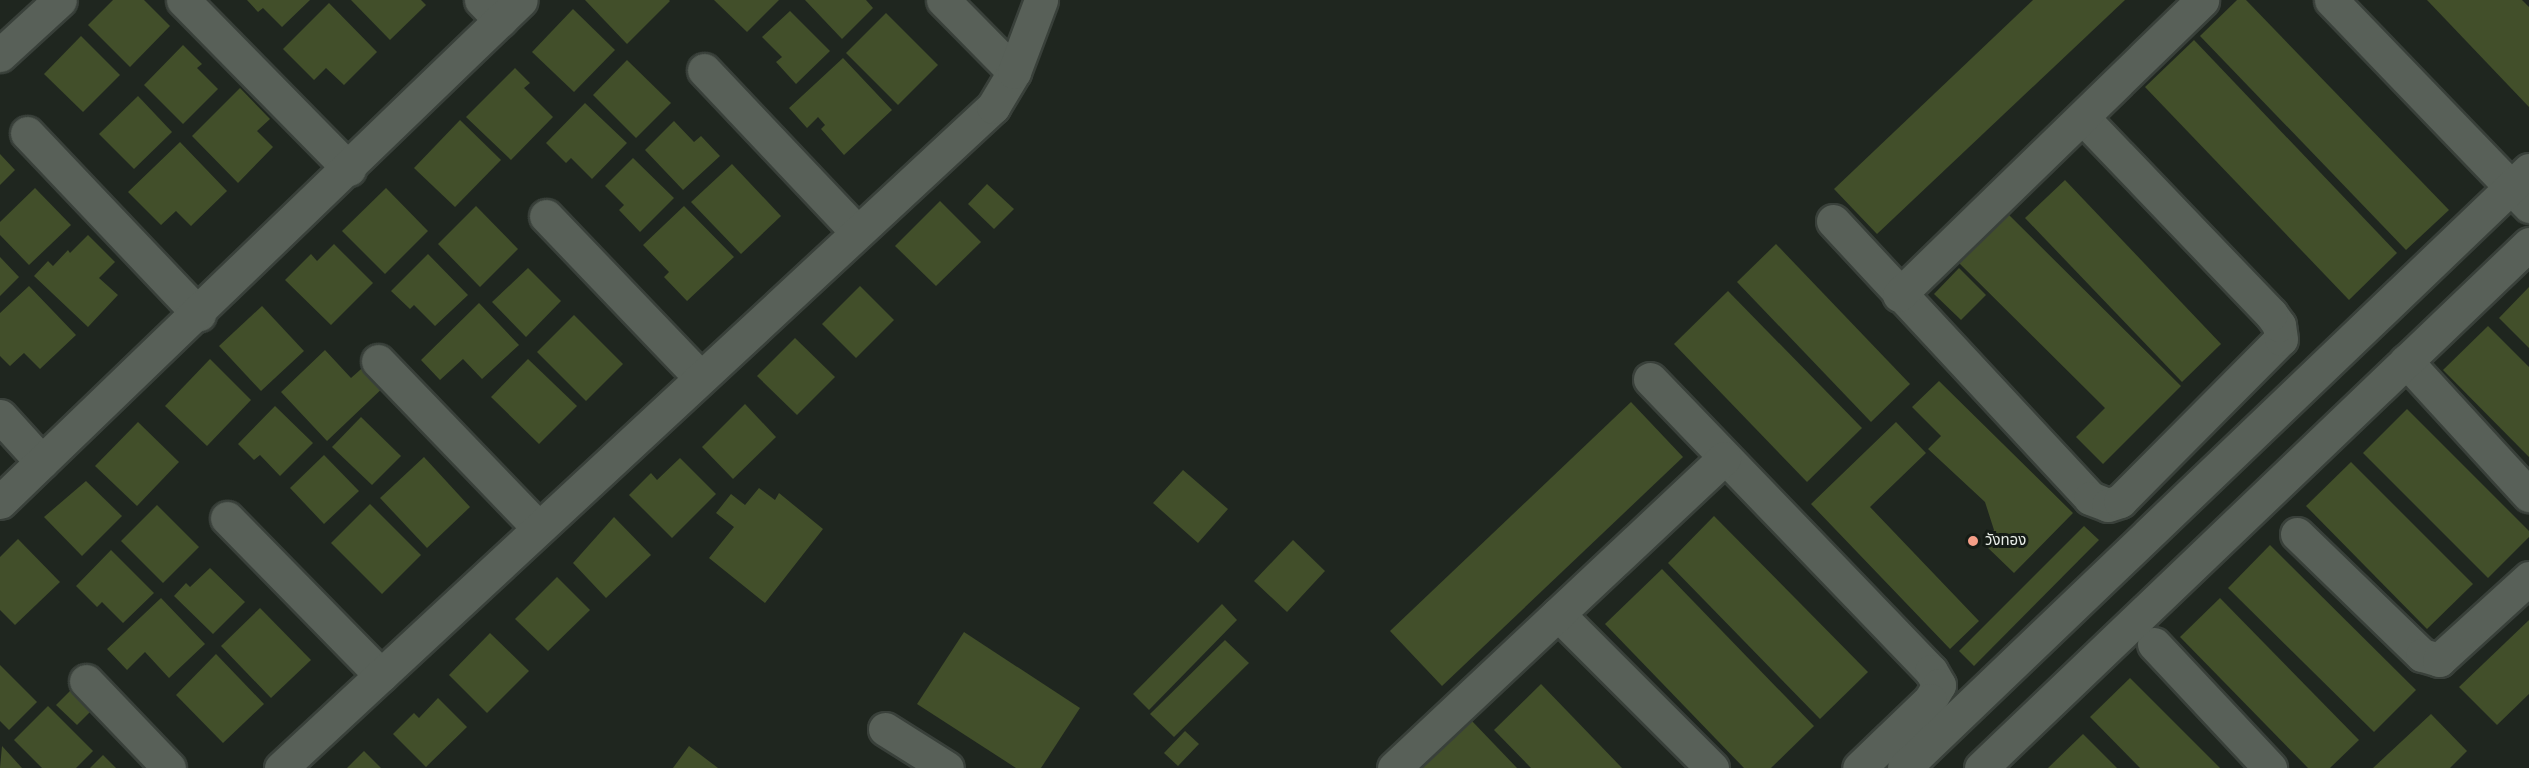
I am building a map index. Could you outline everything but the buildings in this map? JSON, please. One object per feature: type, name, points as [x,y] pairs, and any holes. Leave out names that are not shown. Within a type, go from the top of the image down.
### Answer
[{"type":"street","points":[[0,55],[60,0]]},
{"type":"street","points":[[183,0],[349,168]]},
{"type":"street","points":[[943,0],[1014,72]]},
{"type":"street","points":[[281,768],[855,231],[993,107],[1014,72],[1041,0]]},
{"type":"street","points":[[1899,295],[2202,0]]},
{"type":"street","points":[[1904,768],[2523,188],[2331,0]]},
{"type":"street","points":[[0,501],[199,314],[349,168],[501,7]]},
{"type":"street","points":[[704,70],[855,231]]},
{"type":"street","points":[[1833,221],[1899,295],[2090,498],[2108,505],[2120,501],[2281,339],[2279,325],[2271,314],[2083,118]]},
{"type":"street","points":[[27,133],[199,314]]},
{"type":"street","points":[[546,216],[699,376]]},
{"type":"street","points":[[1987,766],[2529,244]]},
{"type":"street","points":[[378,361],[538,528]]},
{"type":"street","points":[[2406,361],[2529,495]]},
{"type":"street","points":[[1650,379],[1930,671],[1939,686],[1930,700],[1859,768]]},
{"type":"street","points":[[0,416],[42,462]]},
{"type":"street","points":[[1394,768],[1724,458]]},
{"type":"street","points":[[227,518],[381,675]]},
{"type":"street","points":[[2297,534],[2422,655],[2439,660],[2529,578]]},
{"type":"street","points":[[1558,614],[1712,768]]},
{"type":"street","points":[[2154,644],[2270,768]]},
{"type":"street","points":[[86,681],[169,768]]},
{"type":"street","points":[[885,729],[947,768]]},
{"type":"place","name":"วังทอง","points":[[1973,541]]}]
